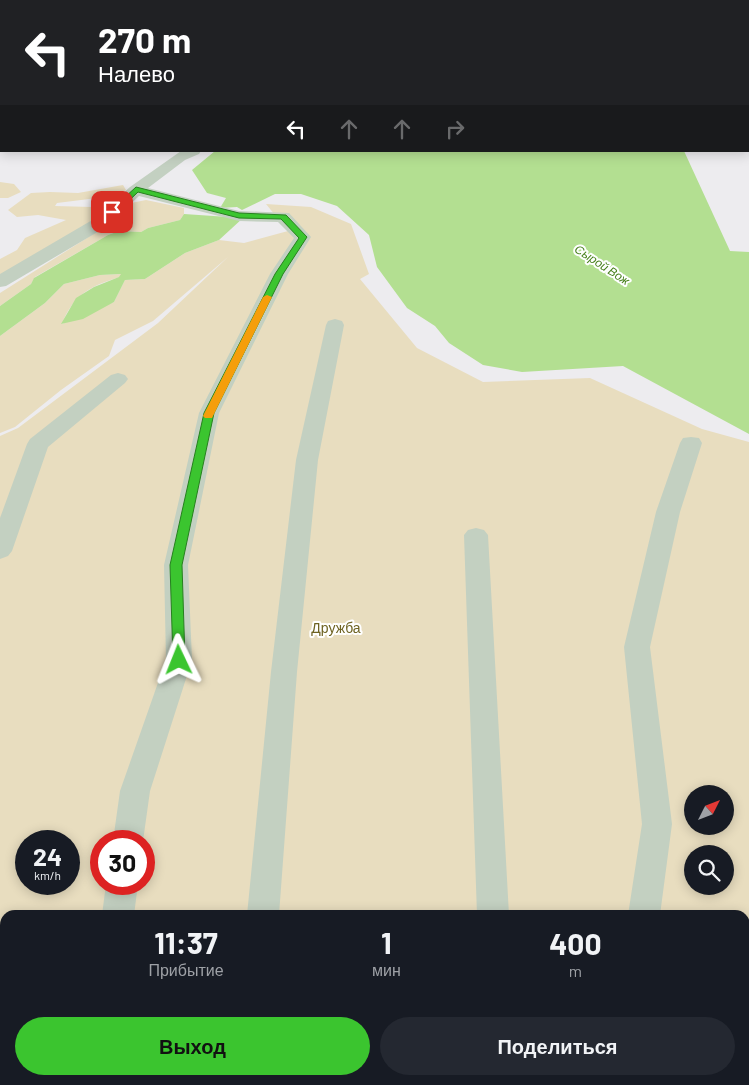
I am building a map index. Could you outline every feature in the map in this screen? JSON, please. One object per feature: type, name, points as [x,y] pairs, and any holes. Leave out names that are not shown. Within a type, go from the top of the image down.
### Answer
[{"type":"street","points":[[0,282],[100,224],[136,190],[180,157],[192,152]]},
{"type":"street","points":[[130,830],[135,791],[179,660],[176,565],[209,413],[279,274],[303,237],[283,217],[239,216],[136,190]]},
{"type":"street","points":[[263,910],[284,672],[307,460],[335,325]]},
{"type":"street","points":[[0,551],[38,444],[118,378]]},
{"type":"street","points":[[645,910],[657,824],[637,646],[668,512],[691,443]]},
{"type":"street","points":[[476,535],[493,910]]},
{"type":"street","points":[[119,910],[121,895]]},
{"type":"green space","points":[[0,182],[14,184],[21,192],[8,198],[0,198]]},
{"type":"green space","points":[[123,185],[126,190],[113,196],[57,203],[55,206],[92,207],[102,211],[88,224],[0,278],[0,259],[17,250],[25,238],[66,220],[38,215],[17,217],[8,210],[31,193],[78,193]]},
{"type":"green space","points":[[146,200],[184,208],[184,214],[180,220],[148,228],[141,232],[119,231],[108,235],[35,277],[31,284],[0,306],[0,293],[109,224],[131,203]]},
{"type":"green space","name":"Дружба","points":[[266,204],[311,207],[351,224],[369,274],[360,279],[417,348],[483,382],[590,378],[702,429],[749,442],[749,910],[0,910],[0,436],[18,428],[158,323],[228,257],[153,321],[115,340],[109,356],[61,390],[15,427],[0,433],[0,336],[45,303],[64,284],[100,275],[122,274],[120,277],[91,288],[84,293],[71,306],[62,324],[114,302],[125,280],[145,279],[185,253],[219,240],[244,243],[288,231]]},
{"type":"water","name":"Сырой Вож","points":[[214,152],[684,152],[730,251],[749,252],[749,434],[623,366],[522,372],[483,365],[449,343],[435,326],[407,308],[377,267],[369,235],[337,206],[301,194],[275,194],[242,210],[237,207],[220,208],[226,198],[207,193],[192,170]]},
{"type":"water","points":[[184,214],[243,218],[219,240],[185,253],[145,279],[125,280],[114,302],[83,319],[61,324],[76,298],[94,287],[119,277],[121,274],[100,275],[64,284],[45,303],[0,336],[0,306],[31,284],[34,278],[108,235],[119,231],[141,232],[148,228],[180,220]]},
{"type":"slow traffic","points":[[208,416],[267,297]]},
{"type":"route","points":[[112,212],[136,190],[239,216],[283,217],[303,237],[279,274],[209,413],[176,565],[179,660]]}]
